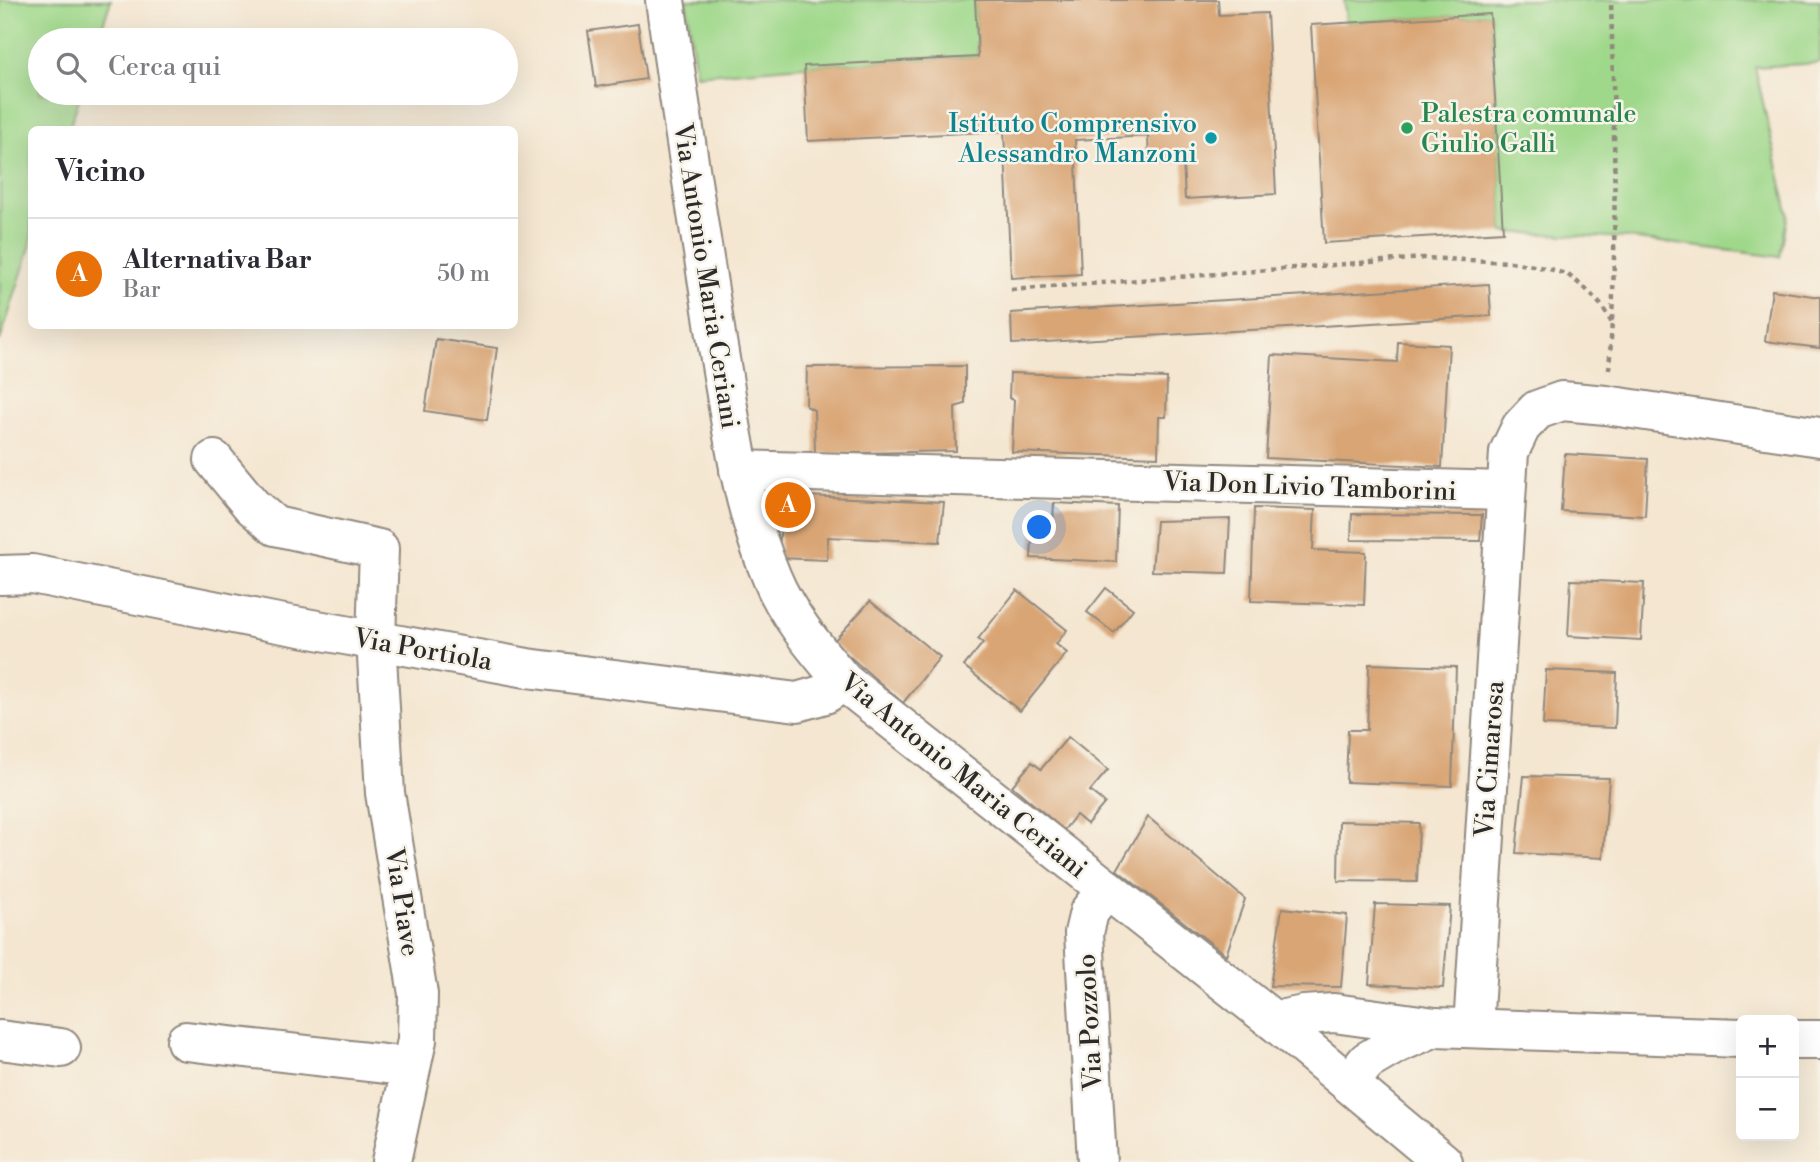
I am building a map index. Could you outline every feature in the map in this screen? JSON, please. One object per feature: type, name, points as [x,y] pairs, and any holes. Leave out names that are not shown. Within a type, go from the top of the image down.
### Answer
[{"type":"street","name":"Via Antonio Maria Ceriani","points":[[665,0],[693,197],[739,470],[756,538],[773,580],[794,620],[844,682],[1274,1021],[1443,1162]]},
{"type":"street","points":[[1506,491],[1508,452],[1521,426],[1537,410],[1562,401],[1606,405],[1820,437]]},
{"type":"street","name":"Via Piave","points":[[214,460],[251,506],[275,526],[379,549],[376,640],[385,793],[418,994],[417,1040],[391,1162]]},
{"type":"street","name":"Via Don Livio Tamborini","points":[[739,470],[1506,491]]},
{"type":"street","name":"Via Cimarosa","points":[[1472,1028],[1506,491]]},
{"type":"street","name":"Via Portiola","points":[[0,575],[32,574],[273,622],[527,668],[797,702],[825,694],[844,682]]},
{"type":"street","name":"Via Pozzolo","points":[[1097,1162],[1084,933],[1089,912],[1107,889]]},
{"type":"street","points":[[1274,1021],[1334,1013],[1434,1027],[1736,1038]]},
{"type":"street","points":[[1349,1083],[1367,1062],[1396,1044],[1434,1027]]},
{"type":"street","points":[[1799,1040],[1820,1041]]},
{"type":"street","points":[[0,1041],[61,1048]]},
{"type":"street","points":[[186,1041],[411,1067]]},
{"type":"path","points":[[1606,405],[1612,323],[1614,139],[1611,0]]},
{"type":"path","points":[[1010,290],[1423,258],[1511,262],[1568,275],[1601,305],[1612,323]]},
{"type":"green space","points":[[0,0],[111,0],[102,28],[28,28],[28,105],[77,105],[70,126],[28,126],[28,253],[0,341]]},
{"type":"green space","points":[[686,0],[975,0],[978,57],[804,66],[696,75]]},
{"type":"green space","points":[[1344,0],[1820,0],[1820,63],[1755,67],[1788,213],[1780,257],[1628,238],[1503,232],[1490,14],[1346,23]]},
{"type":"building","name":"Istituto Comprensivo Alessandro Manzoni","points":[[975,0],[1218,0],[1219,15],[1267,13],[1276,194],[1185,199],[1183,162],[1149,164],[1148,136],[1075,140],[1081,274],[1011,278],[1004,131],[808,141],[804,66],[978,57]]},
{"type":"building","name":"Palestra comunale Giulio Galli","points":[[1490,14],[1503,232],[1324,243],[1311,25]]},
{"type":"building","points":[[638,24],[646,79],[596,87],[588,31]]},
{"type":"building","points":[[1489,284],[1491,316],[1012,344],[1011,313]]},
{"type":"building","points":[[1772,290],[1820,297],[1820,348],[1765,341]]},
{"type":"building","points":[[436,339],[497,348],[487,420],[425,411]]},
{"type":"building","points":[[1398,342],[1449,345],[1442,467],[1266,458],[1272,355],[1397,362]]},
{"type":"building","points":[[965,366],[965,404],[955,407],[956,451],[815,454],[814,410],[806,406],[807,367]]},
{"type":"building","points":[[1010,373],[1167,378],[1166,417],[1159,417],[1158,457],[1012,452],[1014,400],[1009,398]]},
{"type":"building","points":[[1565,454],[1648,459],[1645,516],[1561,511]]},
{"type":"building","points":[[782,495],[944,502],[940,542],[828,537],[827,560],[779,558]]},
{"type":"building","points":[[1054,503],[1118,506],[1116,562],[1031,558],[1033,520],[1053,521]]},
{"type":"building","points":[[1254,508],[1315,510],[1313,550],[1366,552],[1364,605],[1251,601]]},
{"type":"building","points":[[1352,514],[1482,515],[1480,541],[1351,540]]},
{"type":"building","points":[[1230,519],[1227,573],[1152,571],[1156,521]]},
{"type":"building","points":[[1571,580],[1644,583],[1641,640],[1568,636]]},
{"type":"building","points":[[1106,588],[1133,609],[1114,633],[1087,612]]},
{"type":"building","points":[[1017,590],[1067,630],[1056,644],[1067,653],[1020,711],[964,666],[983,643],[978,639]]},
{"type":"building","points":[[870,601],[940,657],[903,703],[833,642]]},
{"type":"building","points":[[1369,664],[1456,667],[1452,786],[1346,782],[1348,730],[1367,730]]},
{"type":"building","points":[[1546,670],[1617,673],[1615,728],[1543,725]]},
{"type":"building","points":[[1068,737],[1108,770],[1090,791],[1105,803],[1087,824],[1076,815],[1064,830],[1012,786],[1032,762],[1041,769]]},
{"type":"building","points":[[1524,776],[1609,778],[1603,858],[1516,853]]},
{"type":"building","points":[[1148,817],[1245,899],[1226,955],[1117,870]]},
{"type":"building","points":[[1339,821],[1419,823],[1417,882],[1338,881]]},
{"type":"building","points":[[1375,904],[1450,906],[1443,988],[1369,984]]},
{"type":"building","points":[[1282,908],[1347,915],[1341,987],[1270,986]]},
{"type":"place","name":"Palestra comunale Giulio Galli","points":[[1407,128]]},
{"type":"place","name":"Istituto Comprensivo Alessandro Manzoni","points":[[1211,138]]},
{"type":"place","name":"Alternativa Bar","points":[[788,505]]}]
